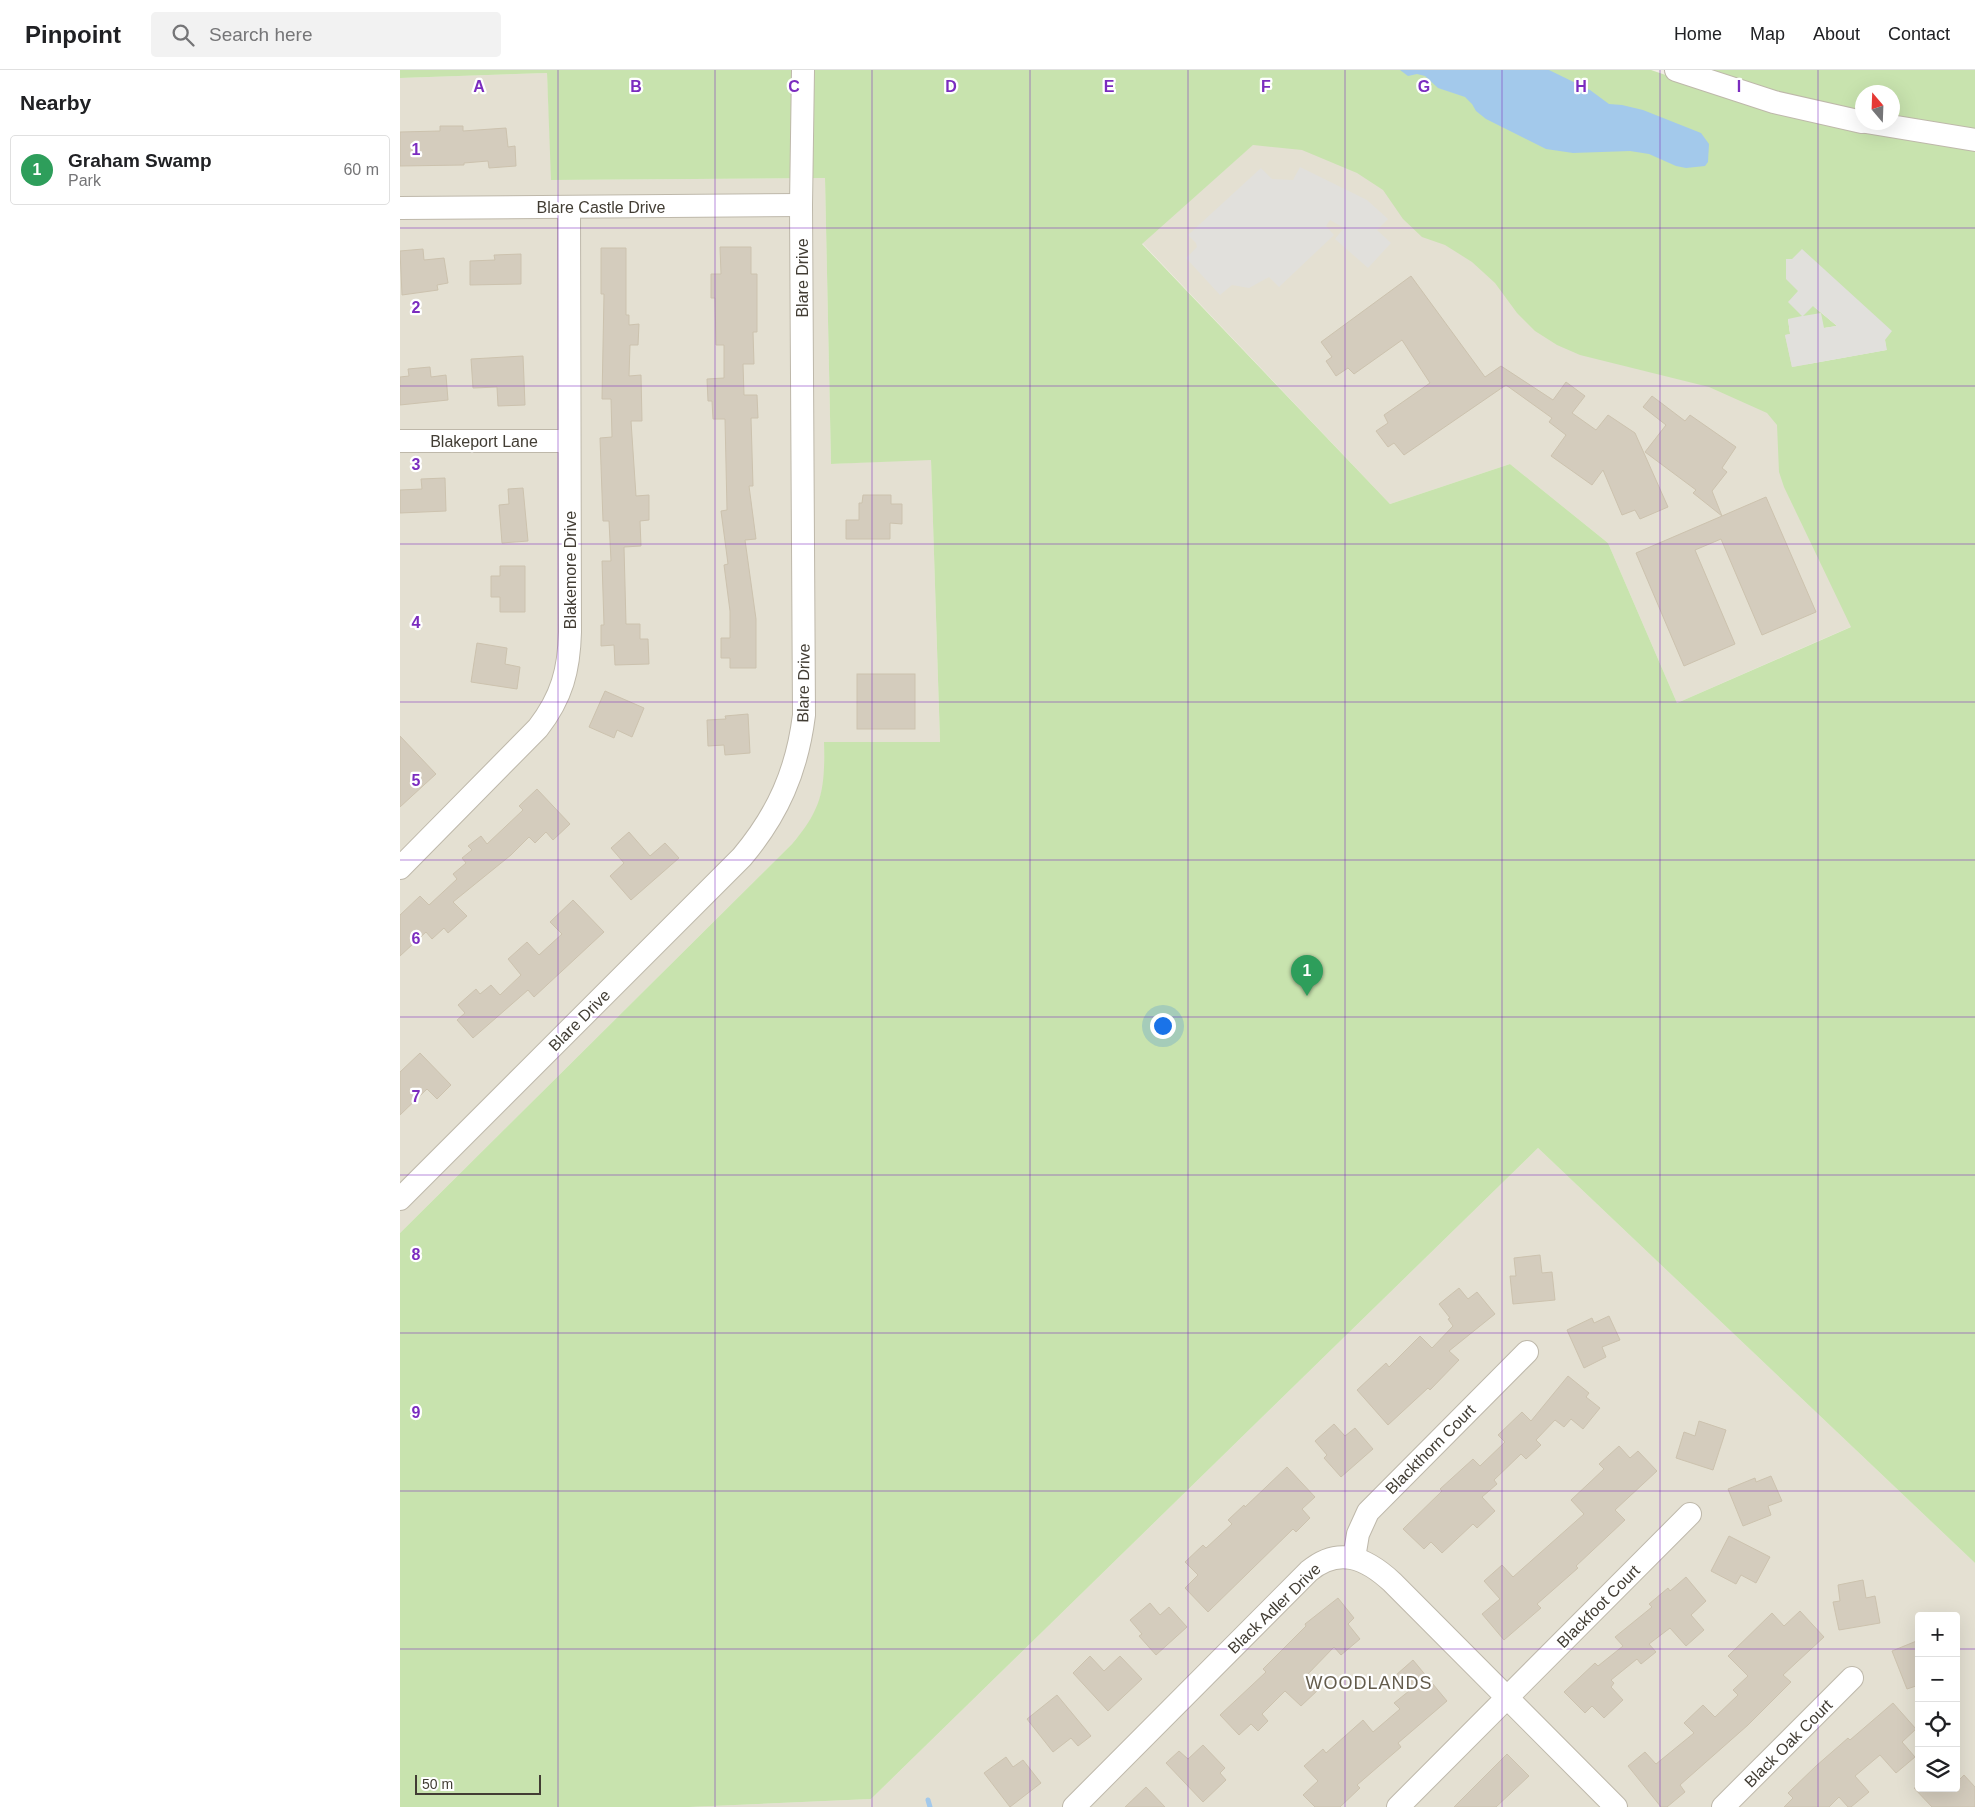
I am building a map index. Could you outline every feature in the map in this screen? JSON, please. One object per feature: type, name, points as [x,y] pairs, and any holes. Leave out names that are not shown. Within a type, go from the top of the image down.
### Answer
[{"type":"street","name":"Blare Drive","points":[[400,1199],[742,857],[765,827],[782,797],[792,772],[804,715],[801,205],[803,70]]},
{"type":"street","points":[[1676,70],[1774,102],[1855,120]]},
{"type":"street","points":[[1900,128],[1975,140]]},
{"type":"street","name":"Blare Castle Drive","points":[[400,208],[801,205]]},
{"type":"street","name":"Blakemore Drive","points":[[400,868],[538,728],[552,708],[561,690],[568,663],[570,640],[568,207]]},
{"type":"street","name":"Blakeport Lane","points":[[400,441],[569,440]]},
{"type":"street","name":"Blackthorn Court","points":[[1354,1558],[1358,1534],[1368,1512],[1527,1352]]},
{"type":"street","name":"Blackfoot Court","points":[[1398,1807],[1690,1514]]},
{"type":"street","name":"Black Adler Drive","points":[[1074,1807],[1309,1571],[1328,1559],[1336,1558],[1354,1558],[1369,1564],[1383,1574],[1616,1807]]},
{"type":"street","name":"Black Oak Court","points":[[1724,1807],[1852,1678]]},
{"type":"shaded area","points":[[1651,70],[1928,593],[1677,703],[1608,543],[1510,464],[1390,504],[1142,243],[1301,102]]},
{"type":"shaded area","points":[[547,73],[552,180],[825,178],[831,464],[931,459],[940,743],[824,743],[824,783],[817,809],[807,826],[792,844],[400,1233],[400,78]]},
{"type":"shaded area","points":[[1300,167],[1367,200],[1388,219],[1377,230],[1391,243],[1368,268],[1335,239],[1344,228],[1330,220],[1326,226],[1334,235],[1279,287],[1269,277],[1249,288],[1232,285],[1220,295],[1186,258],[1197,247],[1196,243],[1188,235],[1261,168],[1272,179],[1293,180]]},
{"type":"shaded area","points":[[1802,249],[1892,331],[1885,340],[1887,350],[1792,367],[1785,335],[1790,334],[1788,319],[1802,316],[1788,302],[1798,291],[1786,279],[1786,259],[1792,259]],"holes":[[[1813,306],[1836,325],[1824,328],[1821,313],[1803,316]]]},
{"type":"shaded area","points":[[1538,1148],[1975,1563],[1975,1807],[689,1807],[871,1799]]},
{"type":"green space","points":[[400,70],[1651,70],[1727,96],[1855,124],[1855,130],[1883,130],[1975,150],[1975,1563],[1538,1148],[871,1799],[689,1807],[400,1807],[400,1233],[792,844],[810,819],[820,797],[824,772],[824,742],[940,742],[931,460],[831,464],[825,178],[551,180],[547,73],[400,78]],"holes":[[[1253,145],[1302,150],[1357,173],[1383,190],[1403,219],[1422,237],[1445,245],[1472,262],[1495,283],[1517,313],[1535,331],[1557,345],[1580,355],[1709,387],[1767,413],[1777,425],[1779,472],[1784,487],[1851,627],[1677,703],[1608,543],[1510,464],[1390,504],[1142,244]],[[1813,306],[1885,340],[1886,350],[1792,367],[1785,335],[1790,334],[1788,319],[1824,328],[1837,326]]]},
{"type":"green space","points":[[1703,70],[1975,70],[1975,131],[1900,119],[1900,85],[1855,85],[1855,110],[1775,93]]},
{"type":"water","points":[[1400,70],[1549,70],[1590,90],[1609,104],[1643,110],[1701,133],[1709,144],[1708,162],[1705,166],[1686,168],[1676,166],[1649,154],[1630,151],[1573,153],[1546,149],[1486,119],[1476,111],[1465,97],[1438,88],[1425,76],[1417,74],[1408,76]]},
{"type":"building","points":[[440,126],[463,126],[463,131],[506,128],[508,147],[515,146],[516,166],[489,168],[488,161],[464,163],[464,165],[400,166],[400,132],[440,131]]},
{"type":"building","points":[[720,247],[751,247],[751,274],[757,274],[757,332],[753,332],[754,364],[743,364],[744,395],[757,395],[758,418],[751,418],[753,486],[749,486],[756,539],[745,540],[756,619],[756,668],[730,668],[730,658],[721,658],[721,638],[730,638],[730,611],[724,565],[728,564],[721,511],[727,510],[725,419],[713,419],[712,401],[708,401],[707,379],[724,378],[724,345],[716,345],[715,298],[711,298],[711,274],[721,274]]},
{"type":"building","points":[[601,248],[626,248],[626,315],[629,315],[629,325],[639,324],[638,345],[630,345],[629,376],[641,375],[642,421],[631,421],[636,496],[649,495],[649,520],[640,521],[641,546],[624,547],[626,624],[640,624],[640,639],[648,639],[649,664],[615,665],[614,645],[601,646],[601,625],[604,625],[602,561],[611,561],[609,521],[603,521],[600,438],[612,437],[611,399],[602,399],[604,294],[601,294]]},
{"type":"building","points":[[423,249],[424,260],[444,258],[448,283],[437,285],[438,290],[402,295],[400,251]]},
{"type":"building","points":[[521,254],[521,284],[470,285],[470,261],[495,260],[494,255]]},
{"type":"building","points":[[1411,276],[1485,377],[1501,366],[1553,400],[1566,382],[1585,396],[1572,413],[1596,430],[1608,415],[1635,433],[1668,507],[1640,519],[1635,510],[1622,515],[1603,470],[1592,485],[1551,456],[1566,435],[1549,422],[1552,418],[1506,385],[1404,455],[1394,443],[1388,447],[1376,431],[1388,423],[1384,415],[1430,383],[1402,340],[1354,374],[1348,368],[1336,376],[1326,361],[1332,357],[1321,342]]},
{"type":"building","points":[[523,356],[525,405],[498,406],[497,387],[473,388],[471,359]]},
{"type":"building","points":[[430,367],[431,377],[446,375],[448,400],[400,405],[400,377],[409,376],[408,369]]},
{"type":"building","points":[[1652,396],[1685,421],[1690,415],[1736,447],[1722,468],[1727,472],[1712,491],[1722,516],[1693,493],[1696,490],[1645,452],[1666,425],[1643,407]]},
{"type":"building","points":[[445,478],[446,511],[400,513],[400,490],[422,489],[421,479]]},
{"type":"building","points":[[523,488],[528,541],[502,543],[499,505],[509,504],[508,489]]},
{"type":"building","points":[[863,495],[891,495],[891,504],[902,504],[902,524],[890,523],[890,539],[846,539],[846,520],[859,520],[859,503],[862,503]]},
{"type":"building","points":[[1766,497],[1816,612],[1762,635],[1721,539],[1695,550],[1735,644],[1684,666],[1636,553]]},
{"type":"building","points":[[500,566],[525,566],[525,612],[500,612],[500,597],[491,597],[491,576],[500,576]]},
{"type":"building","points":[[477,643],[507,648],[505,664],[520,667],[517,689],[471,682]]},
{"type":"building","points":[[857,674],[915,674],[915,729],[857,729]]},
{"type":"building","points":[[605,691],[644,708],[632,737],[617,730],[614,738],[589,727]]},
{"type":"building","points":[[748,714],[750,753],[725,755],[724,745],[708,746],[707,720],[726,719],[725,716]]},
{"type":"building","points":[[400,736],[436,774],[400,807]]},
{"type":"building","points":[[537,789],[570,824],[553,840],[546,832],[535,843],[529,837],[511,855],[453,902],[467,916],[448,933],[444,928],[432,939],[426,932],[400,956],[400,915],[420,896],[429,905],[457,879],[453,874],[466,863],[462,858],[472,850],[468,846],[481,836],[487,844],[523,810],[519,806]]},
{"type":"building","points":[[629,832],[650,856],[665,843],[679,858],[631,900],[610,876],[624,863],[611,848]]},
{"type":"building","points":[[573,900],[604,932],[534,997],[528,990],[473,1038],[457,1020],[465,1013],[458,1005],[476,989],[480,994],[491,985],[500,995],[521,975],[508,959],[527,942],[539,955],[562,934],[550,922]]},
{"type":"building","points":[[420,1053],[451,1085],[437,1099],[427,1089],[400,1115],[400,1072]]},
{"type":"building","points":[[1540,1255],[1542,1273],[1552,1272],[1555,1300],[1513,1304],[1510,1276],[1516,1276],[1514,1258]]},
{"type":"building","points":[[1459,1288],[1468,1299],[1477,1292],[1495,1314],[1449,1351],[1459,1360],[1430,1390],[1428,1388],[1388,1425],[1357,1390],[1386,1363],[1389,1367],[1420,1336],[1432,1348],[1453,1326],[1448,1319],[1450,1318],[1439,1304]]},
{"type":"building","points":[[1609,1316],[1620,1340],[1602,1347],[1606,1357],[1584,1368],[1567,1330],[1592,1318],[1594,1323]]},
{"type":"building","points":[[1568,1376],[1589,1393],[1586,1397],[1600,1408],[1583,1429],[1571,1419],[1564,1427],[1555,1420],[1536,1440],[1541,1445],[1526,1459],[1521,1454],[1494,1480],[1497,1484],[1482,1497],[1495,1511],[1477,1528],[1473,1524],[1442,1553],[1431,1542],[1424,1549],[1403,1529],[1442,1491],[1440,1489],[1473,1459],[1480,1466],[1505,1442],[1498,1435],[1522,1412],[1531,1421]]},
{"type":"building","points":[[1699,1421],[1726,1430],[1713,1470],[1676,1458],[1684,1432],[1695,1436]]},
{"type":"building","points":[[1334,1424],[1345,1436],[1355,1428],[1373,1449],[1341,1477],[1324,1458],[1327,1455],[1315,1441]]},
{"type":"building","points":[[1619,1446],[1630,1458],[1638,1451],[1657,1471],[1615,1510],[1625,1520],[1576,1566],[1578,1568],[1537,1604],[1541,1608],[1504,1640],[1482,1614],[1500,1599],[1484,1581],[1502,1565],[1513,1577],[1584,1514],[1571,1500],[1604,1469],[1599,1464]]},
{"type":"building","points":[[1287,1467],[1315,1497],[1302,1509],[1310,1518],[1296,1532],[1293,1529],[1208,1612],[1185,1588],[1198,1575],[1185,1562],[1203,1545],[1206,1548],[1232,1524],[1228,1520],[1244,1505],[1245,1507]]},
{"type":"building","points":[[1771,1476],[1782,1501],[1768,1506],[1771,1515],[1743,1526],[1728,1489],[1755,1478],[1756,1482]]},
{"type":"building","points":[[1729,1536],[1770,1557],[1756,1583],[1741,1575],[1736,1584],[1711,1571]]},
{"type":"building","points":[[1686,1577],[1706,1601],[1691,1615],[1704,1630],[1686,1646],[1670,1628],[1649,1644],[1656,1652],[1641,1664],[1637,1659],[1611,1680],[1614,1683],[1611,1687],[1623,1700],[1604,1718],[1592,1706],[1585,1713],[1564,1692],[1595,1663],[1598,1666],[1623,1646],[1615,1637],[1652,1607],[1649,1604],[1668,1588],[1670,1591]]},
{"type":"building","points":[[1863,1580],[1866,1598],[1875,1596],[1880,1623],[1839,1630],[1833,1602],[1840,1601],[1838,1585]]},
{"type":"building","points":[[1338,1598],[1354,1618],[1348,1624],[1360,1639],[1341,1655],[1334,1647],[1305,1677],[1318,1690],[1301,1706],[1285,1691],[1262,1714],[1268,1721],[1258,1731],[1251,1724],[1239,1735],[1220,1715],[1266,1672],[1263,1669],[1306,1626],[1305,1624]]},
{"type":"building","points":[[1150,1603],[1160,1615],[1169,1607],[1187,1627],[1156,1655],[1139,1636],[1142,1634],[1130,1620]]},
{"type":"building","points":[[1800,1611],[1824,1637],[1783,1675],[1791,1682],[1748,1725],[1680,1785],[1685,1792],[1667,1807],[1661,1807],[1628,1766],[1645,1752],[1656,1764],[1694,1733],[1684,1723],[1703,1705],[1715,1717],[1738,1695],[1733,1690],[1748,1676],[1728,1656],[1772,1613],[1784,1626]]},
{"type":"building","points":[[1915,1642],[1915,1686],[1907,1689],[1892,1651]]},
{"type":"building","points":[[1090,1656],[1104,1671],[1120,1656],[1142,1679],[1108,1711],[1073,1673]]},
{"type":"building","points":[[1413,1660],[1447,1701],[1398,1743],[1401,1747],[1357,1785],[1360,1788],[1340,1807],[1315,1807],[1303,1795],[1318,1781],[1304,1766],[1323,1749],[1326,1753],[1363,1720],[1373,1732],[1400,1709],[1394,1703],[1409,1691],[1396,1675]]},
{"type":"building","points":[[1057,1695],[1091,1736],[1078,1746],[1071,1738],[1053,1752],[1027,1719]]},
{"type":"building","points":[[1893,1703],[1915,1728],[1902,1742],[1915,1757],[1896,1773],[1880,1755],[1855,1776],[1869,1792],[1851,1807],[1848,1807],[1839,1797],[1829,1807],[1784,1807],[1793,1798],[1788,1793],[1848,1738],[1850,1740]]},
{"type":"building","points":[[1203,1745],[1225,1768],[1220,1773],[1226,1780],[1203,1802],[1166,1763],[1179,1751],[1188,1759]]},
{"type":"building","points":[[1507,1754],[1529,1776],[1496,1807],[1454,1807]]},
{"type":"building","points":[[1006,1757],[1013,1767],[1023,1760],[1041,1783],[1010,1807],[984,1773]]},
{"type":"building","points":[[1964,1775],[1975,1787],[1975,1807],[1932,1807],[1918,1792],[1960,1792],[1960,1779]]},
{"type":"building","points":[[1146,1787],[1165,1807],[1125,1807]]},
{"type":"waterway","points":[[928,1800],[930,1807]]},
{"type":"place","name":"Graham Swamp","points":[[1307,996]]},
{"type":"district","name":"WOODLANDS","points":[[1369,1683]]}]
